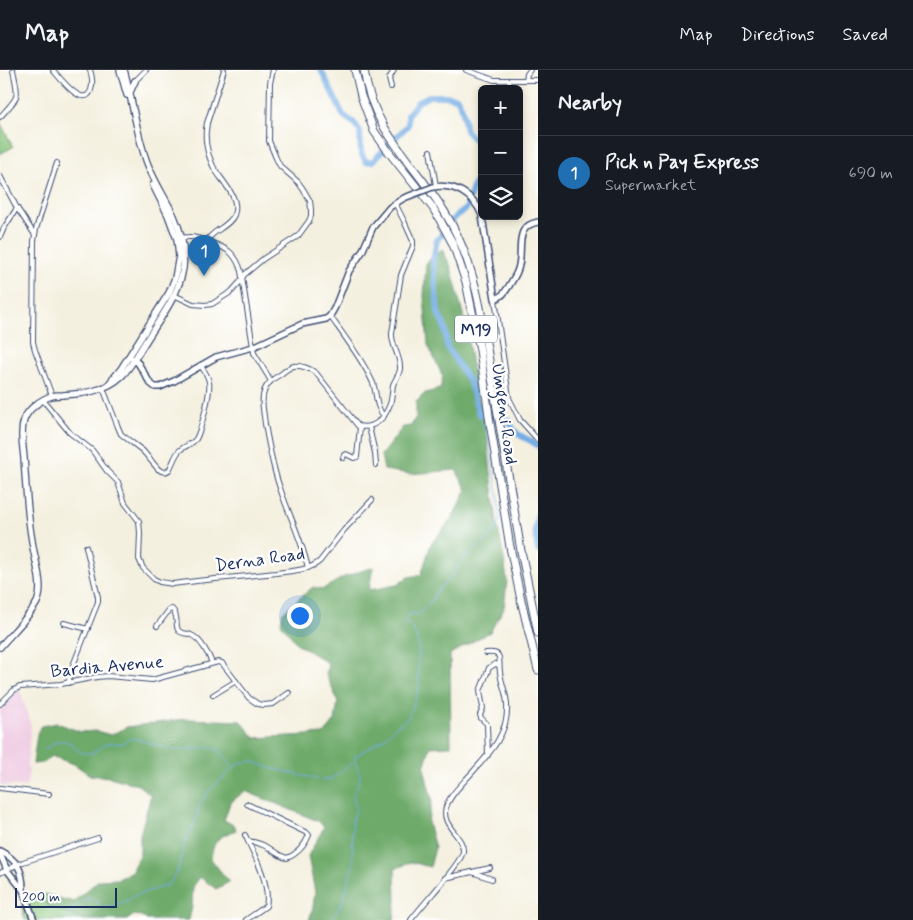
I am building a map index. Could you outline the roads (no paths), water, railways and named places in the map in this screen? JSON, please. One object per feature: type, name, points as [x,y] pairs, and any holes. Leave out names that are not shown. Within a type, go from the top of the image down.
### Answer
[{"type":"highway","name":"Umgeni Road","points":[[355,70],[361,96],[374,131],[433,208],[460,261],[480,350],[510,547],[538,670]]},
{"type":"highway","name":"Umgeni Road","points":[[364,70],[372,102],[382,124],[392,141],[432,192],[444,211],[461,243],[470,267],[477,293],[521,551],[538,633]]},
{"type":"main road","points":[[0,647],[35,607],[40,593],[40,583],[28,517],[22,433],[26,417],[34,406],[52,396],[93,391],[120,379],[180,285],[183,248],[174,216],[146,159],[130,92],[120,70]]},
{"type":"main road","points":[[124,70],[138,145],[146,167],[180,239]]},
{"type":"main road","points":[[130,92],[135,81]]},
{"type":"street","points":[[0,117],[17,97],[18,90],[13,70]]},
{"type":"street","points":[[52,70],[72,91],[82,97],[87,96],[90,92],[92,82],[90,70]]},
{"type":"street","points":[[126,85],[135,81],[146,70]]},
{"type":"street","points":[[206,242],[209,237],[233,218],[236,210],[232,195],[213,165],[205,138],[207,123],[224,70]]},
{"type":"street","points":[[172,295],[193,304],[212,304],[231,292],[242,277],[263,259],[298,236],[304,230],[311,216],[311,207],[304,189],[280,166],[269,141],[270,83],[273,70]]},
{"type":"street","points":[[391,87],[389,79],[394,70]]},
{"type":"street","points":[[466,70],[494,80],[538,80]]},
{"type":"street","points":[[526,80],[530,70]]},
{"type":"street","points":[[430,151],[435,186]]},
{"type":"street","points":[[52,396],[34,350],[33,249],[35,235],[57,163]]},
{"type":"street","points":[[0,176],[17,208],[35,235]]},
{"type":"street","points":[[132,358],[138,363],[150,383],[157,387],[174,381],[216,357],[253,347],[297,326],[322,320],[330,316],[349,271],[362,252],[373,227],[395,203],[435,186],[452,188],[469,197],[478,207]]},
{"type":"street","points":[[308,568],[302,544],[281,492],[273,466],[263,410],[264,390],[271,380],[294,366],[312,370],[320,376],[360,427],[369,427],[376,424],[384,416],[390,405],[394,384],[400,369],[392,341],[392,333],[401,275],[414,246],[395,203]]},
{"type":"street","points":[[0,237],[17,208]]},
{"type":"street","points":[[483,220],[509,398],[520,420],[538,440]]},
{"type":"street","points":[[495,299],[500,298],[505,292],[517,272],[523,232],[528,225],[538,222]]},
{"type":"street","points":[[180,239],[192,237],[222,247],[231,253],[238,264],[242,277],[253,347],[258,360],[271,380]]},
{"type":"street","points":[[330,316],[368,374],[374,386],[380,411],[384,416]]},
{"type":"street","points":[[106,386],[121,434],[143,451],[161,472],[166,472],[170,470],[178,452],[196,439],[200,428],[209,384],[200,365]]},
{"type":"street","name":"Derna Road","points":[[43,400],[70,433],[92,450],[107,471],[118,482],[125,503],[139,521],[139,559],[141,566],[150,576],[160,582],[173,584],[308,568],[320,562],[344,530],[372,500]]},
{"type":"street","points":[[343,458],[346,454],[354,458],[356,457],[360,427]]},
{"type":"street","points":[[369,427],[376,465]]},
{"type":"street","points":[[68,683],[72,668],[96,609],[98,598],[86,547]]},
{"type":"street","points":[[157,626],[169,609],[172,609],[177,617],[178,630],[196,638],[207,652],[212,663],[218,662],[222,664],[254,702],[264,705],[272,704],[289,693]]},
{"type":"street","points":[[64,623],[88,629]]},
{"type":"street","points":[[411,920],[458,863],[463,851],[461,844],[446,820],[446,806],[499,740],[504,730],[507,705],[500,675],[498,655],[486,653]]},
{"type":"street","name":"Bardia Avenue","points":[[0,704],[14,690],[20,687],[68,683],[108,676],[152,680],[212,663]]},
{"type":"street","points":[[488,754],[487,724],[480,714],[483,708],[480,691],[489,668],[495,664],[499,665]]},
{"type":"street","points":[[213,695],[236,681]]},
{"type":"street","points":[[0,788],[49,794]]},
{"type":"street","points":[[247,804],[307,832],[309,835],[305,844],[291,857],[287,858],[278,855],[268,847],[248,842]]},
{"type":"street","points":[[245,835],[263,878],[267,901],[266,906],[246,920]]},
{"type":"street","points":[[0,873],[98,838]]},
{"type":"street","points":[[0,853],[12,858],[18,865],[23,890],[34,920]]},
{"type":"street","points":[[0,853],[7,870],[23,890]]},
{"type":"street","points":[[445,878],[490,868]]},
{"type":"street","points":[[472,872],[492,879]]},
{"type":"waterway","points":[[321,70],[343,115],[354,123],[360,131],[361,153],[366,162],[373,161],[408,125],[408,114],[418,102],[429,96],[457,98],[462,108],[466,131],[478,143]]},
{"type":"waterway","points":[[478,182],[474,184],[466,209],[457,215],[437,240],[433,260],[438,313],[445,328],[447,347],[470,383],[479,414],[509,420],[518,434],[538,446]]},
{"type":"waterway","points":[[332,920],[343,900],[353,864],[352,821],[356,810],[353,794],[359,784],[360,777],[355,756],[385,738],[395,727],[407,719],[419,687],[419,646],[414,630],[406,622],[406,618],[410,614],[418,614],[422,611],[464,558],[490,537],[500,521],[489,439],[479,414]]},
{"type":"waterway","points":[[538,514],[535,529],[538,550]]},
{"type":"waterway","points":[[43,749],[57,741],[65,741],[71,743],[82,753],[93,753],[103,745],[111,743],[121,744],[131,738],[161,747],[180,750],[205,748],[218,750],[233,768]]},
{"type":"waterway","points":[[64,920],[76,905],[84,900],[93,898],[102,907],[109,907],[136,895],[168,885],[177,872],[184,843],[196,821],[199,807],[208,792],[239,763],[252,761],[270,768],[329,780],[353,762]]},
{"type":"place","name":"Pick n Pay Express","points":[[204,276]]}]
